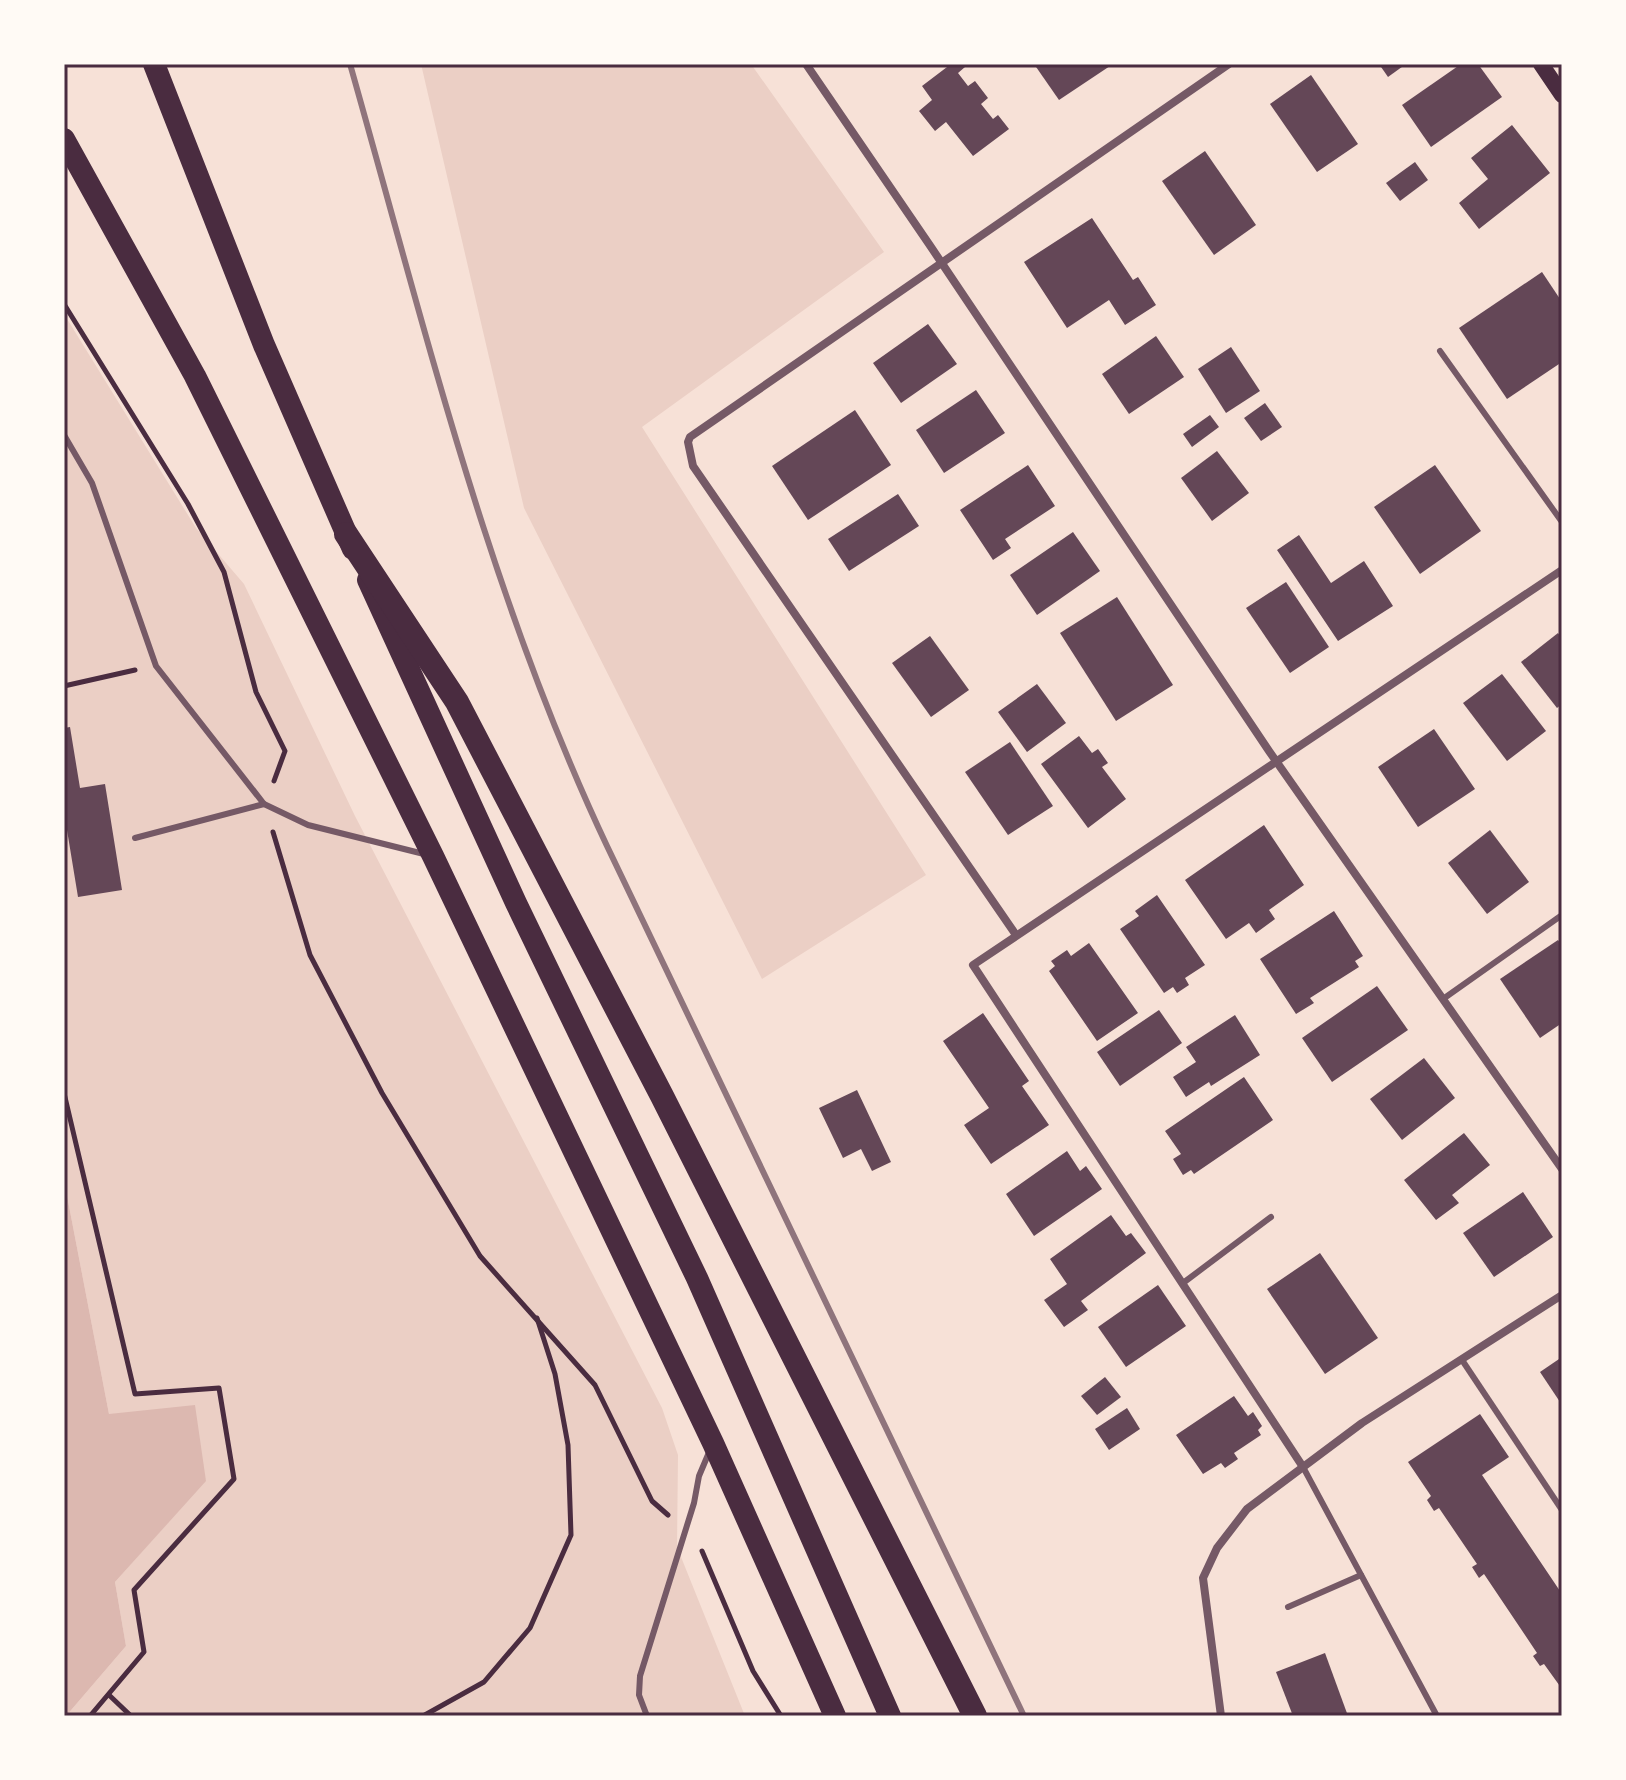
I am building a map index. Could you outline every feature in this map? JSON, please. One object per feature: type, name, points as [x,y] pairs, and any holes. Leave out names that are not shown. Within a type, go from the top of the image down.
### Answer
[{"type":"highway","points":[[154,64],[259,332],[346,534],[493,856],[697,1278],[890,1716]]},
{"type":"highway","points":[[64,139],[201,388],[433,856],[713,1443],[835,1716]]},
{"type":"highway","points":[[346,534],[457,702],[662,1096],[975,1716]]},
{"type":"main road","points":[[1541,64],[1562,95]]},
{"type":"street","points":[[806,64],[1276,761],[1562,1169]]},
{"type":"street","points":[[1016,935],[693,466],[688,442],[690,437],[1229,64]]},
{"type":"street","points":[[1303,1467],[973,965],[1562,570]]},
{"type":"street","points":[[1221,1716],[1203,1578],[1217,1548],[1247,1509],[1362,1423],[1562,1295]]},
{"type":"lane","points":[[1440,351],[1562,522]]},
{"type":"lane","points":[[64,435],[92,483],[156,666],[264,804],[308,825],[433,856]]},
{"type":"lane","points":[[135,838],[264,804]]},
{"type":"lane","points":[[1443,999],[1562,915]]},
{"type":"lane","points":[[1183,1283],[1271,1217]]},
{"type":"lane","points":[[1462,1360],[1562,1510]]},
{"type":"lane","points":[[647,1716],[639,1695],[640,1676],[694,1503],[699,1476],[713,1443]]},
{"type":"lane","points":[[1303,1467],[1437,1716]]},
{"type":"lane","points":[[1288,1607],[1361,1575]]},
{"type":"path","points":[[64,304],[188,504],[224,572],[256,692],[285,751],[264,804],[310,955],[382,1093],[480,1256],[595,1385],[652,1501],[668,1516]]},
{"type":"path","points":[[64,686],[156,666]]},
{"type":"path","points":[[64,1093],[135,1394],[219,1388],[234,1479],[134,1590],[144,1652],[90,1716]]},
{"type":"path","points":[[423,1716],[484,1682],[530,1628],[571,1535],[568,1445],[555,1374],[535,1315]]},
{"type":"path","points":[[695,1543],[706,1556],[753,1671],[781,1716]]},
{"type":"path","points":[[109,1695],[131,1716]]},
{"type":"shaded area","points":[[421,64],[751,64],[884,252],[642,427],[926,875],[762,979],[524,508]]},
{"type":"shaded area","points":[[64,314],[196,528],[244,584],[355,816],[662,1408],[678,1455],[677,1547],[745,1716],[66,1716],[126,1646],[115,1582],[206,1480],[109,1414],[64,1180]]},
{"type":"shaded area","points":[[64,1180],[109,1414],[195,1405],[206,1481],[115,1582],[126,1646],[66,1716]]},
{"type":"building","points":[[951,64],[965,67],[958,73],[968,86],[975,81],[988,98],[981,104],[993,119],[998,115],[1009,129],[973,156],[946,122],[935,131],[919,111],[932,100],[922,86]]},
{"type":"building","points":[[1034,64],[1113,64],[1059,100]]},
{"type":"building","points":[[1379,64],[1406,64],[1388,77]]},
{"type":"building","points":[[1461,64],[1478,64],[1502,97],[1431,147],[1402,105]]},
{"type":"building","points":[[1311,75],[1358,144],[1317,172],[1270,104]]},
{"type":"building","points":[[1512,125],[1550,173],[1479,229],[1459,203],[1488,179],[1471,158]]},
{"type":"building","points":[[1205,151],[1256,225],[1214,255],[1162,181]]},
{"type":"building","points":[[1415,162],[1428,180],[1400,201],[1386,183]]},
{"type":"building","points":[[1092,218],[1133,280],[1138,277],[1156,305],[1125,325],[1109,300],[1067,328],[1024,262]]},
{"type":"building","points":[[1542,272],[1562,302],[1562,362],[1507,399],[1459,328]]},
{"type":"building","points":[[928,324],[957,364],[901,403],[873,363]]},
{"type":"building","points":[[1156,336],[1184,377],[1129,414],[1102,374]]},
{"type":"building","points":[[1231,347],[1260,391],[1226,413],[1198,369]]},
{"type":"building","points":[[976,390],[1005,433],[944,473],[916,430]]},
{"type":"building","points":[[1265,403],[1282,427],[1261,441],[1244,418]]},
{"type":"building","points":[[855,410],[891,465],[808,520],[772,466]]},
{"type":"building","points":[[1210,415],[1219,427],[1192,447],[1183,434]]},
{"type":"building","points":[[1217,451],[1249,493],[1212,521],[1181,478]]},
{"type":"building","points":[[1028,465],[1055,506],[1005,539],[1011,548],[993,560],[960,510]]},
{"type":"building","points":[[1435,465],[1481,531],[1420,574],[1374,507]]},
{"type":"building","points":[[898,494],[919,526],[849,571],[828,539]]},
{"type":"building","points":[[1073,532],[1100,571],[1037,615],[1010,575]]},
{"type":"building","points":[[1299,535],[1331,583],[1364,561],[1393,606],[1338,641],[1277,550]]},
{"type":"building","points":[[1286,582],[1329,647],[1290,673],[1246,608]]},
{"type":"building","points":[[1117,597],[1173,685],[1116,721],[1060,633]]},
{"type":"building","points":[[1558,633],[1562,639],[1562,704],[1557,708],[1521,662]]},
{"type":"building","points":[[930,636],[969,690],[931,717],[892,663]]},
{"type":"building","points":[[1502,674],[1546,731],[1507,761],[1463,703]]},
{"type":"building","points":[[1037,684],[1066,723],[1027,752],[998,712]]},
{"type":"building","points":[[70,727],[80,788],[105,784],[122,890],[78,897],[67,830],[64,831],[64,728]]},
{"type":"building","points":[[1434,729],[1475,789],[1418,827],[1378,767]]},
{"type":"building","points":[[1079,736],[1092,753],[1098,749],[1108,763],[1102,767],[1126,799],[1088,828],[1041,764]]},
{"type":"building","points":[[1010,742],[1053,806],[1008,835],[965,772]]},
{"type":"building","points":[[1264,825],[1304,885],[1269,910],[1275,919],[1256,933],[1249,923],[1226,939],[1185,880]]},
{"type":"building","points":[[1490,830],[1529,882],[1487,914],[1448,863]]},
{"type":"building","points":[[1157,895],[1205,965],[1185,978],[1189,985],[1177,993],[1173,987],[1164,993],[1120,929],[1139,916],[1135,911]]},
{"type":"building","points":[[1334,911],[1363,956],[1355,961],[1359,967],[1310,998],[1314,1003],[1296,1014],[1260,959]]},
{"type":"building","points":[[1558,940],[1562,946],[1562,1023],[1540,1038],[1500,979]]},
{"type":"building","points":[[1089,943],[1138,1013],[1097,1041],[1049,971],[1055,966],[1051,961],[1067,950],[1071,956]]},
{"type":"building","points":[[1377,986],[1408,1030],[1332,1082],[1302,1038]]},
{"type":"building","points":[[1159,1010],[1182,1043],[1120,1086],[1097,1052]]},
{"type":"building","points":[[983,1013],[1029,1081],[1022,1086],[1049,1125],[991,1164],[964,1125],[989,1108],[943,1041]]},
{"type":"building","points":[[1235,1015],[1260,1055],[1211,1086],[1209,1082],[1186,1097],[1173,1077],[1196,1062],[1186,1047]]},
{"type":"building","points":[[1424,1058],[1455,1098],[1402,1140],[1370,1099]]},
{"type":"building","points":[[1244,1077],[1273,1120],[1194,1174],[1191,1170],[1183,1175],[1173,1159],[1181,1154],[1165,1131]]},
{"type":"building","points":[[857,1090],[891,1162],[872,1171],[861,1149],[843,1158],[819,1108]]},
{"type":"building","points":[[1464,1133],[1490,1165],[1452,1195],[1459,1203],[1436,1220],[1404,1180]]},
{"type":"building","points":[[1067,1151],[1080,1171],[1086,1166],[1102,1189],[1034,1236],[1006,1194]]},
{"type":"building","points":[[1523,1192],[1553,1237],[1494,1277],[1463,1233]]},
{"type":"building","points":[[1111,1215],[1126,1236],[1131,1233],[1146,1253],[1081,1301],[1088,1310],[1064,1327],[1044,1300],[1067,1284],[1050,1259]]},
{"type":"building","points":[[1320,1253],[1378,1338],[1325,1374],[1267,1289]]},
{"type":"building","points":[[1158,1285],[1186,1326],[1126,1367],[1098,1327]]},
{"type":"building","points":[[1562,1357],[1562,1405],[1540,1372]]},
{"type":"building","points":[[1105,1377],[1121,1397],[1097,1415],[1081,1396]]},
{"type":"building","points":[[1234,1396],[1248,1416],[1253,1412],[1262,1426],[1258,1430],[1261,1435],[1234,1453],[1238,1459],[1225,1468],[1221,1463],[1203,1474],[1176,1435]]},
{"type":"building","points":[[1127,1408],[1140,1429],[1109,1450],[1095,1429]]},
{"type":"building","points":[[1480,1414],[1509,1457],[1482,1475],[1562,1594],[1562,1689],[1544,1664],[1540,1666],[1533,1656],[1537,1653],[1484,1574],[1479,1578],[1472,1567],[1477,1564],[1439,1508],[1434,1511],[1427,1500],[1431,1496],[1408,1462]]},
{"type":"building","points":[[1325,1653],[1348,1716],[1293,1716],[1276,1672]]},
{"type":"railway","points":[[350,64],[462,460],[528,655],[565,751],[607,846],[1024,1716]]}]
